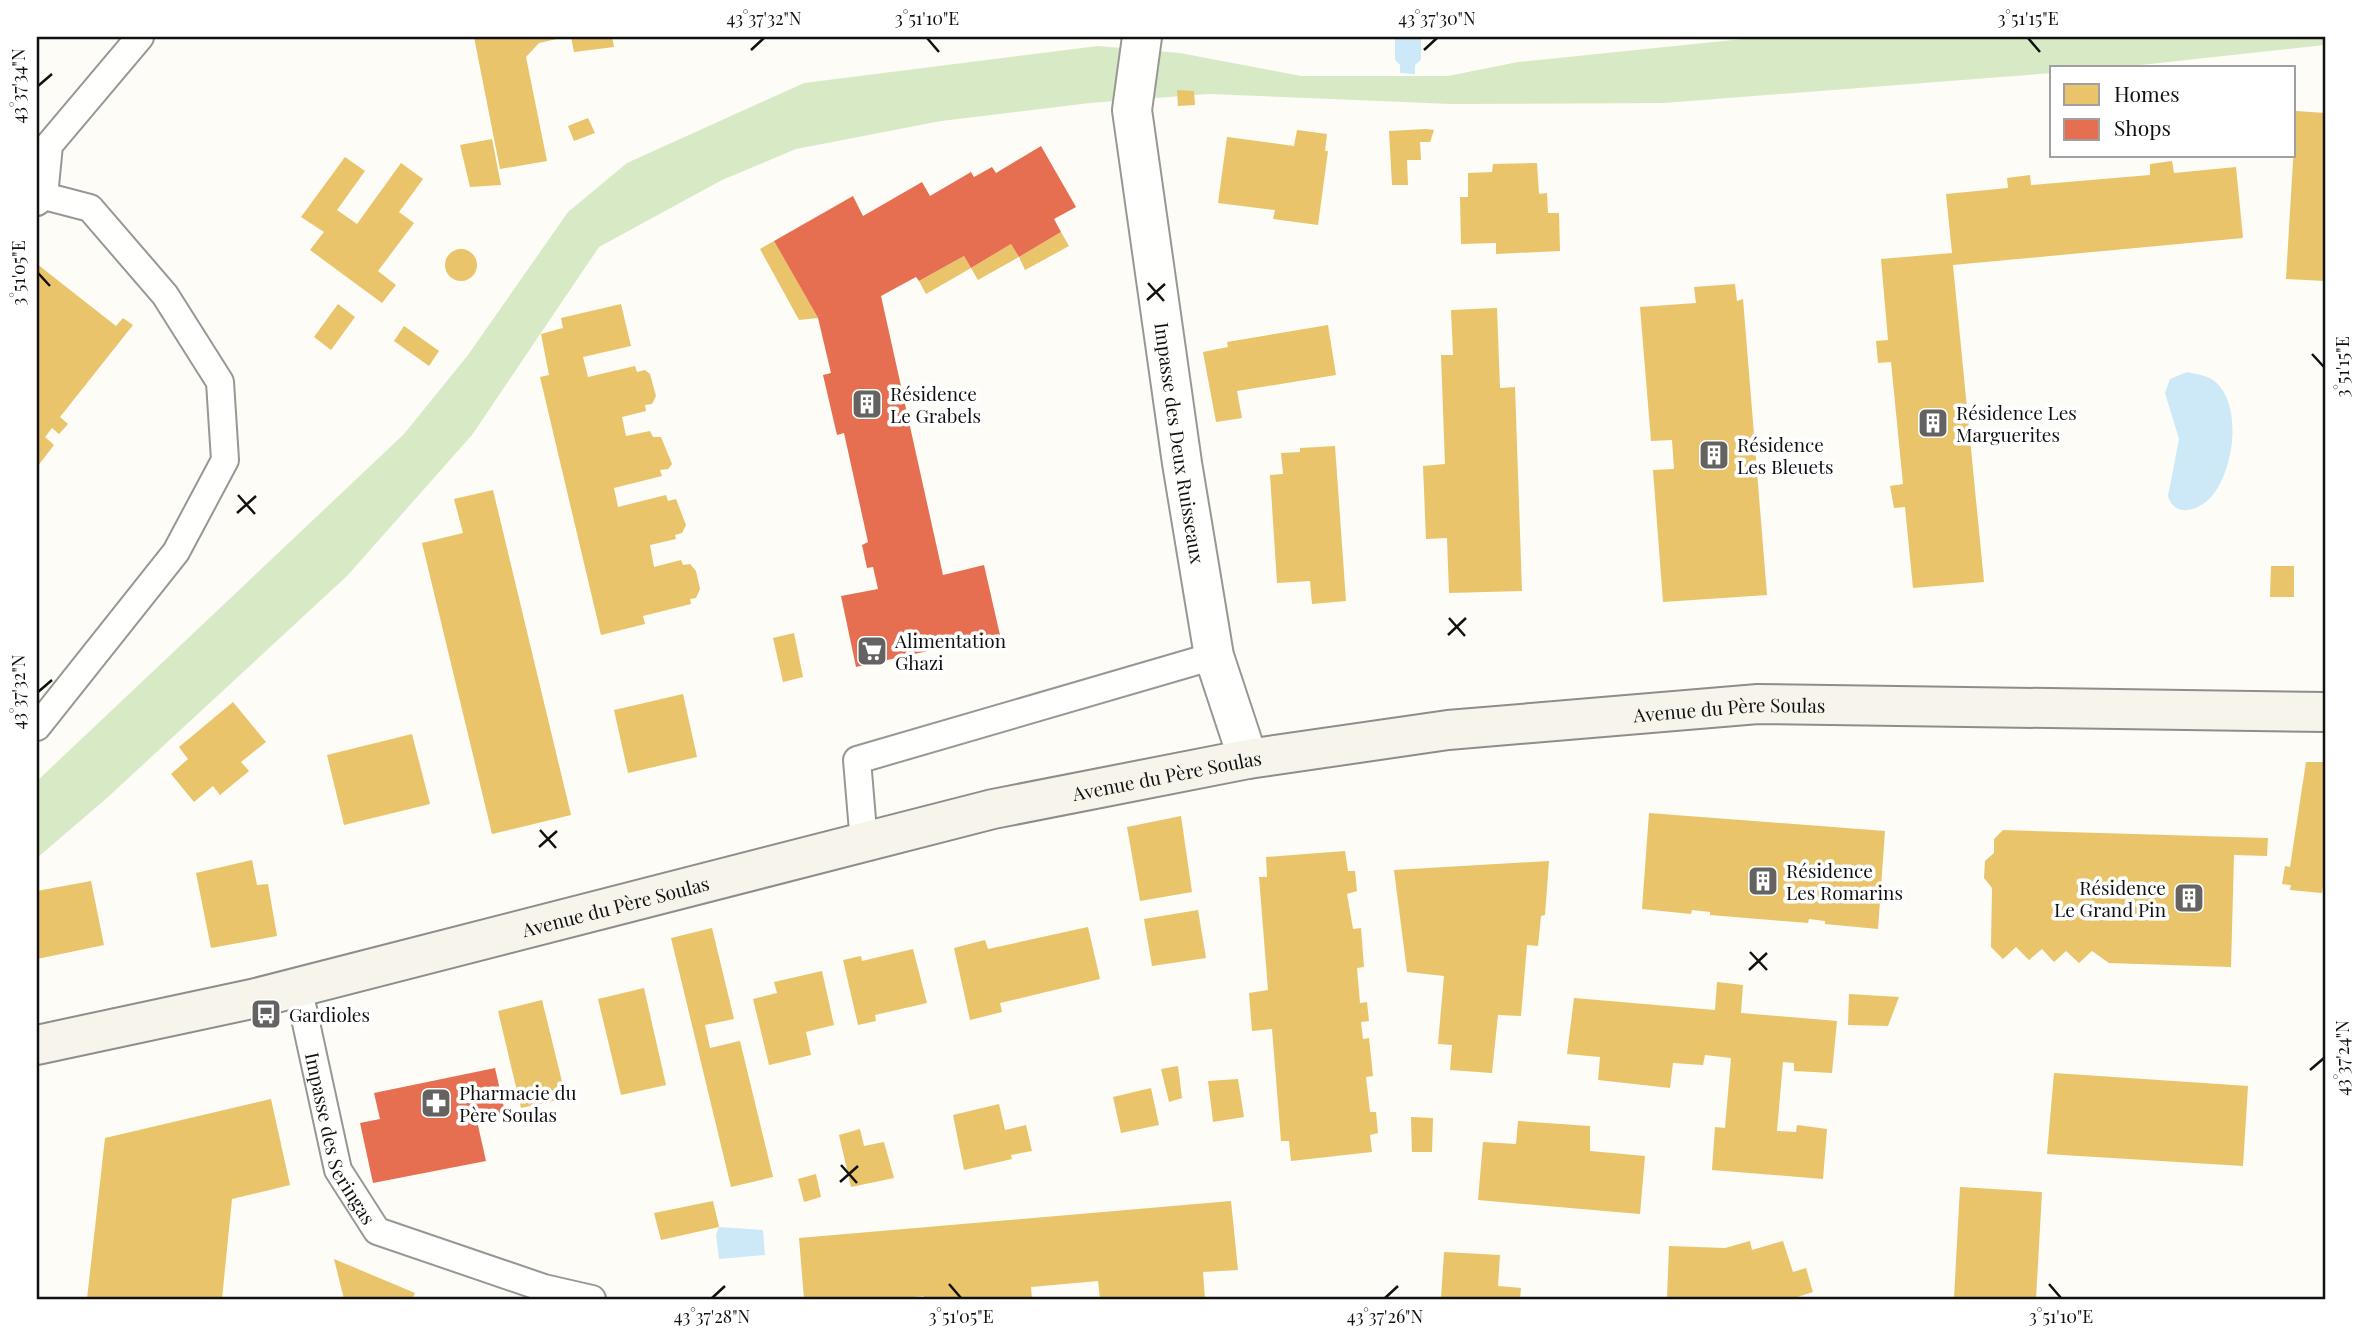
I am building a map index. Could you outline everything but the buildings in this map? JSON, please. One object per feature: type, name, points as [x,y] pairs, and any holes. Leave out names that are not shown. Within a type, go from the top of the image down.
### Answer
[{"type":"main road","name":"Avenue du Père Soulas","points":[[37,1045],[298,986],[1007,806],[1248,759],[1448,730],[1758,704],[2325,712]]},
{"type":"street","name":"Impasse des Deux Ruisseaux","points":[[1142,37],[1132,110],[1182,463],[1214,656],[1248,759]]},
{"type":"lane","points":[[37,727],[176,552],[225,460],[220,382],[164,295],[90,208],[41,199],[49,145],[140,37]]},
{"type":"lane","points":[[864,843],[857,760],[1214,656]]},
{"type":"lane","name":"Impasse des Seringas","points":[[298,986],[338,1170],[377,1231],[544,1288],[592,1299]]},
{"type":"green space","points":[[1762,37],[2325,37],[2325,45],[2131,66],[2050,66],[2050,73],[1664,103],[1451,104],[1209,94],[1090,103],[941,121],[796,149],[722,180],[599,247],[472,435],[347,576],[108,797],[37,858],[37,781],[404,434],[468,355],[568,212],[627,163],[804,83],[1098,46],[1180,53],[1301,76],[1448,76],[1518,62]]},
{"type":"water","points":[[1395,37],[1421,37],[1421,60],[1415,65],[1415,74],[1400,73],[1400,65],[1395,60]]},
{"type":"water","points":[[2187,372],[2210,378],[2223,391],[2229,404],[2232,438],[2230,455],[2219,486],[2200,506],[2182,510],[2171,503],[2168,496],[2179,439],[2165,393],[2170,379]]},
{"type":"water","points":[[719,1227],[763,1230],[765,1255],[719,1259],[716,1234]]},
{"type":"place","name":"Résidence Le Grabels","points":[[867,404]]},
{"type":"place","name":"Résidence Les Marguerites","points":[[1933,423]]},
{"type":"place","name":"Résidence Les Bleuets","points":[[1714,455]]},
{"type":"place","name":"Alimentation Ghazi","points":[[872,651]]},
{"type":"place","name":"Résidence Les Romarins","points":[[1763,881]]},
{"type":"place","name":"Résidence Le Grand Pin","points":[[2189,898]]},
{"type":"place","name":"Gardioles","points":[[266,1014]]},
{"type":"place","name":"Pharmacie du Père Soulas","points":[[436,1103]]}]
